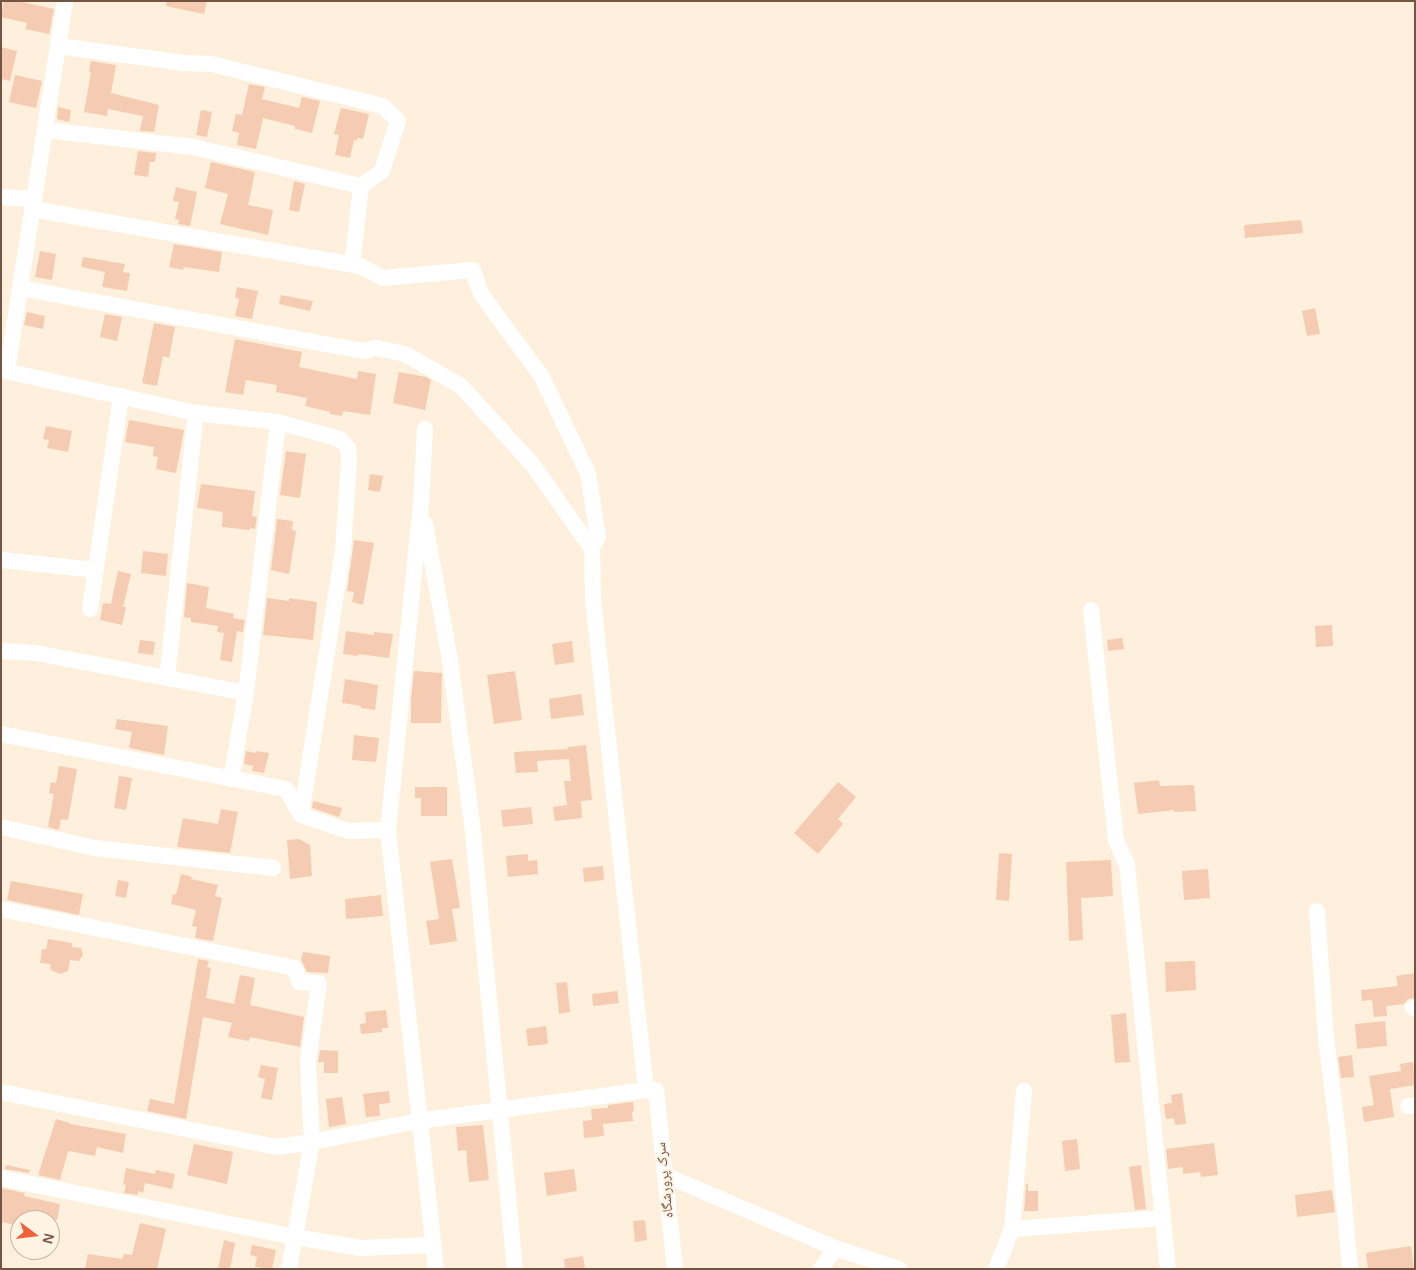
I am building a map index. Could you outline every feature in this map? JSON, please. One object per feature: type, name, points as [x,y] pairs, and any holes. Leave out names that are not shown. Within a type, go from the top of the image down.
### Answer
[{"type":"street","points":[[65,1],[20,288],[4,371],[196,413],[278,422],[340,440],[348,448],[349,460],[343,550],[301,815]]},
{"type":"street","points":[[45,130],[193,148],[362,186],[382,172],[398,121],[383,106],[212,64],[184,63],[58,46]]},
{"type":"street","points":[[1,197],[352,265],[362,186]]},
{"type":"street","name":"سرک پرورشگاه","points":[[352,265],[360,266],[383,278],[473,270],[481,294],[542,376],[588,474],[598,537],[592,549],[593,600],[651,1090],[665,1175],[675,1269]]},
{"type":"street","points":[[20,288],[362,351],[376,348],[405,354],[461,386],[532,464],[592,549]]},
{"type":"street","points":[[90,609],[121,396]]},
{"type":"street","points":[[167,678],[196,413]]},
{"type":"street","points":[[231,779],[246,693],[278,422]]},
{"type":"street","points":[[425,429],[421,504],[388,830],[418,1121],[436,1269]]},
{"type":"street","points":[[421,504],[449,654],[472,823],[515,1269]]},
{"type":"street","points":[[1,560],[96,570]]},
{"type":"street","points":[[1091,610],[1116,840],[1127,865],[1162,1218],[1164,1268]]},
{"type":"street","points":[[1,651],[36,653],[246,693]]},
{"type":"street","points":[[1,734],[286,789],[301,815],[348,832],[388,830]]},
{"type":"street","points":[[1,827],[95,848],[273,868]]},
{"type":"street","points":[[1,909],[296,968],[299,982],[319,983],[308,1062],[312,1142],[289,1269]]},
{"type":"street","points":[[1317,910],[1326,1038],[1338,1136],[1350,1269]]},
{"type":"street","points":[[1,1092],[277,1146],[312,1142],[418,1121],[651,1090]]},
{"type":"street","points":[[996,1269],[1012,1229],[1024,1091]]},
{"type":"street","points":[[665,1175],[835,1248],[899,1269]]},
{"type":"street","points":[[1,1178],[295,1237],[361,1248],[433,1245]]},
{"type":"street","points":[[1012,1229],[1162,1218]]},
{"type":"street","points":[[821,1269],[835,1248]]},
{"type":"building","points":[[4,1],[18,1],[54,9],[49,34],[25,29],[27,23],[1,17]]},
{"type":"building","points":[[167,1],[207,1],[204,14],[166,6]]},
{"type":"building","points":[[1,47],[17,51],[10,81],[1,79]]},
{"type":"building","points":[[91,61],[116,65],[111,93],[159,105],[154,132],[140,131],[143,116],[108,109],[107,116],[84,112]]},
{"type":"building","points":[[15,75],[42,81],[36,108],[9,102]]},
{"type":"building","points":[[249,84],[265,87],[262,99],[299,108],[302,97],[320,101],[312,133],[295,129],[295,126],[263,118],[256,149],[237,145],[239,133],[232,131],[236,114],[242,115]]},
{"type":"building","points":[[58,107],[71,110],[69,122],[57,119]]},
{"type":"building","points":[[341,108],[369,114],[363,139],[357,138],[357,141],[354,140],[350,158],[335,155],[339,135],[334,134]]},
{"type":"building","points":[[201,110],[212,112],[207,137],[196,135]]},
{"type":"building","points":[[138,151],[156,153],[155,162],[150,162],[148,177],[134,175]]},
{"type":"building","points":[[211,162],[255,172],[248,205],[273,210],[268,235],[220,224],[228,194],[205,188]]},
{"type":"building","points":[[294,181],[305,184],[299,212],[289,210]]},
{"type":"building","points":[[176,187],[197,192],[190,226],[178,224],[179,220],[175,219],[179,202],[173,201]]},
{"type":"building","points":[[1301,220],[1303,233],[1245,238],[1244,225]]},
{"type":"building","points":[[174,244],[222,252],[219,272],[184,267],[183,270],[169,267]]},
{"type":"building","points":[[40,251],[56,254],[52,280],[35,277]]},
{"type":"building","points":[[83,257],[125,264],[123,272],[130,273],[127,291],[102,287],[105,272],[81,267]]},
{"type":"building","points":[[237,287],[258,291],[252,319],[235,316],[239,299],[235,298]]},
{"type":"building","points":[[281,295],[313,301],[310,311],[279,304]]},
{"type":"building","points":[[1315,308],[1320,334],[1307,336],[1302,311]]},
{"type":"building","points":[[27,312],[45,316],[43,329],[24,325]]},
{"type":"building","points":[[105,314],[122,317],[117,341],[100,337]]},
{"type":"building","points":[[154,323],[175,327],[169,358],[163,356],[157,386],[142,383]]},
{"type":"building","points":[[235,339],[302,352],[299,367],[357,379],[358,371],[376,374],[370,415],[343,411],[342,416],[330,414],[330,412],[305,406],[307,398],[276,392],[277,385],[246,380],[243,395],[225,392]]},
{"type":"building","points":[[399,372],[426,377],[431,380],[425,410],[393,403]]},
{"type":"building","points":[[129,420],[184,430],[176,473],[156,469],[158,457],[153,456],[154,447],[125,442]]},
{"type":"building","points":[[46,426],[72,431],[68,452],[47,448],[49,440],[43,439]]},
{"type":"building","points":[[286,451],[306,454],[300,498],[280,495]]},
{"type":"building","points":[[370,474],[383,476],[380,492],[368,490]]},
{"type":"building","points":[[201,484],[255,491],[252,516],[257,517],[255,529],[222,527],[223,512],[197,508]]},
{"type":"building","points":[[277,519],[293,521],[292,530],[296,531],[289,574],[271,570]]},
{"type":"building","points":[[354,540],[374,543],[363,605],[352,602],[354,592],[347,591]]},
{"type":"building","points":[[143,551],[168,554],[166,576],[141,573]]},
{"type":"building","points":[[118,571],[131,574],[123,607],[126,607],[122,625],[100,620],[103,603],[111,604]]},
{"type":"building","points":[[187,583],[209,587],[206,608],[234,614],[233,618],[245,620],[243,632],[237,631],[232,662],[220,660],[224,633],[217,632],[218,626],[191,622],[191,618],[184,617]]},
{"type":"building","points":[[267,598],[289,601],[289,598],[317,602],[313,640],[263,635]]},
{"type":"building","points":[[1332,625],[1333,646],[1316,647],[1315,626]]},
{"type":"building","points":[[346,631],[374,635],[374,632],[393,634],[389,658],[343,654]]},
{"type":"building","points":[[1122,638],[1124,649],[1108,651],[1107,640]]},
{"type":"building","points":[[140,640],[155,642],[153,655],[138,653]]},
{"type":"building","points":[[572,641],[574,662],[555,665],[552,644]]},
{"type":"building","points":[[414,671],[442,673],[441,723],[411,723]]},
{"type":"building","points":[[515,671],[522,720],[494,724],[487,675]]},
{"type":"building","points":[[345,679],[378,685],[375,710],[342,703]]},
{"type":"building","points":[[581,694],[584,715],[551,719],[549,699]]},
{"type":"building","points":[[117,719],[168,726],[164,755],[129,748],[132,732],[115,729]]},
{"type":"building","points":[[354,735],[379,738],[376,762],[352,760]]},
{"type":"building","points":[[586,745],[592,800],[581,801],[582,818],[555,821],[553,807],[567,805],[564,781],[571,781],[569,759],[537,761],[538,772],[516,773],[514,752],[568,749],[568,747]]},
{"type":"building","points":[[246,751],[269,753],[264,773],[252,771],[253,766],[244,764]]},
{"type":"building","points":[[59,766],[77,769],[68,820],[61,819],[59,830],[48,827],[54,794],[49,793],[51,782],[56,783]]},
{"type":"building","points":[[119,776],[132,778],[126,810],[114,808]]},
{"type":"building","points":[[1159,780],[1160,786],[1194,785],[1196,811],[1174,812],[1174,810],[1138,814],[1134,783]]},
{"type":"building","points":[[838,782],[856,797],[838,819],[843,824],[818,854],[794,833]]},
{"type":"building","points":[[415,787],[447,787],[447,816],[421,816],[421,798],[415,798]]},
{"type":"building","points":[[313,801],[342,808],[339,817],[312,808]]},
{"type":"building","points":[[531,807],[533,824],[503,827],[501,810]]},
{"type":"building","points":[[221,809],[238,812],[230,853],[177,847],[183,818],[218,824]]},
{"type":"building","points":[[299,839],[310,845],[312,876],[290,879],[287,840]]},
{"type":"building","points":[[999,853],[1012,854],[1009,901],[996,900]]},
{"type":"building","points":[[528,854],[528,861],[537,860],[538,874],[508,877],[506,856]]},
{"type":"building","points":[[452,859],[460,908],[452,909],[457,941],[430,945],[426,921],[439,919],[430,862]]},
{"type":"building","points":[[1111,860],[1113,896],[1081,898],[1083,940],[1069,941],[1066,862]]},
{"type":"building","points":[[603,866],[604,880],[584,882],[583,868]]},
{"type":"building","points":[[1208,869],[1210,898],[1184,900],[1182,871]]},
{"type":"building","points":[[181,874],[192,877],[191,879],[218,885],[215,896],[222,898],[213,941],[195,938],[197,927],[192,926],[196,910],[171,904],[173,894],[176,895]]},
{"type":"building","points":[[118,880],[129,882],[126,898],[115,896]]},
{"type":"building","points":[[11,881],[83,894],[79,915],[7,900]]},
{"type":"building","points":[[381,895],[383,916],[346,919],[345,899]]},
{"type":"building","points":[[48,939],[72,943],[72,947],[81,948],[83,955],[79,961],[70,960],[68,971],[60,974],[51,970],[50,964],[40,963],[42,949],[46,949]]},
{"type":"building","points":[[303,952],[330,956],[328,973],[307,972],[301,960]]},
{"type":"building","points":[[198,959],[209,961],[207,967],[211,968],[206,998],[234,1004],[240,975],[255,978],[250,1005],[304,1017],[300,1047],[250,1037],[249,1041],[228,1037],[232,1023],[203,1017],[186,1119],[147,1111],[150,1099],[174,1104]]},
{"type":"building","points":[[1195,961],[1196,990],[1166,992],[1165,962]]},
{"type":"building","points":[[1415,973],[1415,998],[1408,999],[1404,1004],[1386,1006],[1387,1016],[1374,1017],[1372,1000],[1362,1001],[1361,990],[1398,986],[1396,976]]},
{"type":"building","points":[[567,982],[570,1012],[559,1014],[556,983]]},
{"type":"building","points":[[617,991],[619,1003],[593,1006],[592,994]]},
{"type":"building","points":[[386,1010],[388,1028],[382,1028],[382,1032],[361,1034],[360,1024],[366,1023],[365,1012]]},
{"type":"building","points":[[1126,1013],[1130,1062],[1115,1063],[1111,1015]]},
{"type":"building","points":[[1385,1021],[1387,1046],[1357,1049],[1355,1024]]},
{"type":"building","points":[[546,1026],[548,1044],[528,1046],[526,1029]]},
{"type":"building","points":[[320,1050],[338,1051],[338,1073],[324,1073],[324,1062],[318,1062]]},
{"type":"building","points":[[1352,1055],[1354,1077],[1341,1078],[1338,1057]]},
{"type":"building","points":[[1413,1062],[1415,1085],[1390,1089],[1394,1117],[1364,1122],[1362,1107],[1374,1105],[1369,1076],[1401,1071],[1400,1064]]},
{"type":"building","points":[[261,1065],[278,1068],[272,1100],[261,1098],[265,1079],[258,1077]]},
{"type":"building","points":[[389,1091],[390,1103],[379,1104],[380,1116],[366,1117],[363,1094]]},
{"type":"building","points":[[1182,1093],[1186,1124],[1175,1125],[1174,1118],[1166,1119],[1164,1104],[1172,1103],[1171,1095]]},
{"type":"building","points":[[342,1097],[346,1124],[329,1127],[326,1099]]},
{"type":"building","points":[[633,1102],[633,1121],[603,1124],[604,1136],[584,1138],[583,1121],[592,1120],[591,1109],[608,1108],[608,1105]]},
{"type":"building","points":[[56,1119],[70,1124],[126,1134],[123,1153],[97,1147],[95,1156],[69,1151],[60,1180],[38,1175]]},
{"type":"building","points":[[483,1125],[489,1180],[469,1182],[466,1150],[458,1151],[456,1127]]},
{"type":"building","points":[[1077,1139],[1080,1169],[1065,1171],[1062,1141]]},
{"type":"building","points":[[1214,1143],[1218,1175],[1201,1177],[1200,1172],[1183,1174],[1183,1167],[1168,1169],[1166,1149]]},
{"type":"building","points":[[194,1144],[233,1152],[227,1184],[187,1175]]},
{"type":"building","points":[[6,1165],[30,1170],[29,1173],[5,1169]]},
{"type":"building","points":[[1141,1165],[1146,1209],[1135,1210],[1129,1167]]},
{"type":"building","points":[[126,1168],[155,1174],[156,1170],[175,1174],[172,1189],[145,1183],[143,1193],[138,1191],[138,1195],[124,1193],[126,1185],[123,1184]]},
{"type":"building","points":[[574,1169],[577,1191],[547,1196],[544,1173]]},
{"type":"building","points":[[1026,1184],[1028,1184],[1028,1191],[1038,1191],[1038,1211],[1024,1211]]},
{"type":"building","points":[[1,1188],[25,1193],[24,1196],[60,1204],[59,1210],[10,1210],[10,1224],[1,1222]]},
{"type":"building","points":[[1332,1190],[1335,1212],[1297,1217],[1295,1195]]},
{"type":"building","points":[[645,1220],[647,1240],[635,1242],[633,1221]]},
{"type":"building","points":[[140,1223],[166,1229],[157,1269],[85,1269],[88,1254],[122,1259],[124,1254],[132,1255]]},
{"type":"building","points":[[224,1240],[235,1243],[230,1269],[218,1269]]},
{"type":"building","points":[[252,1245],[276,1250],[272,1269],[255,1267],[257,1257],[250,1255]]},
{"type":"building","points":[[1411,1246],[1414,1269],[1368,1269],[1366,1253]]},
{"type":"building","points":[[583,1256],[585,1269],[565,1269],[564,1259]]}]
